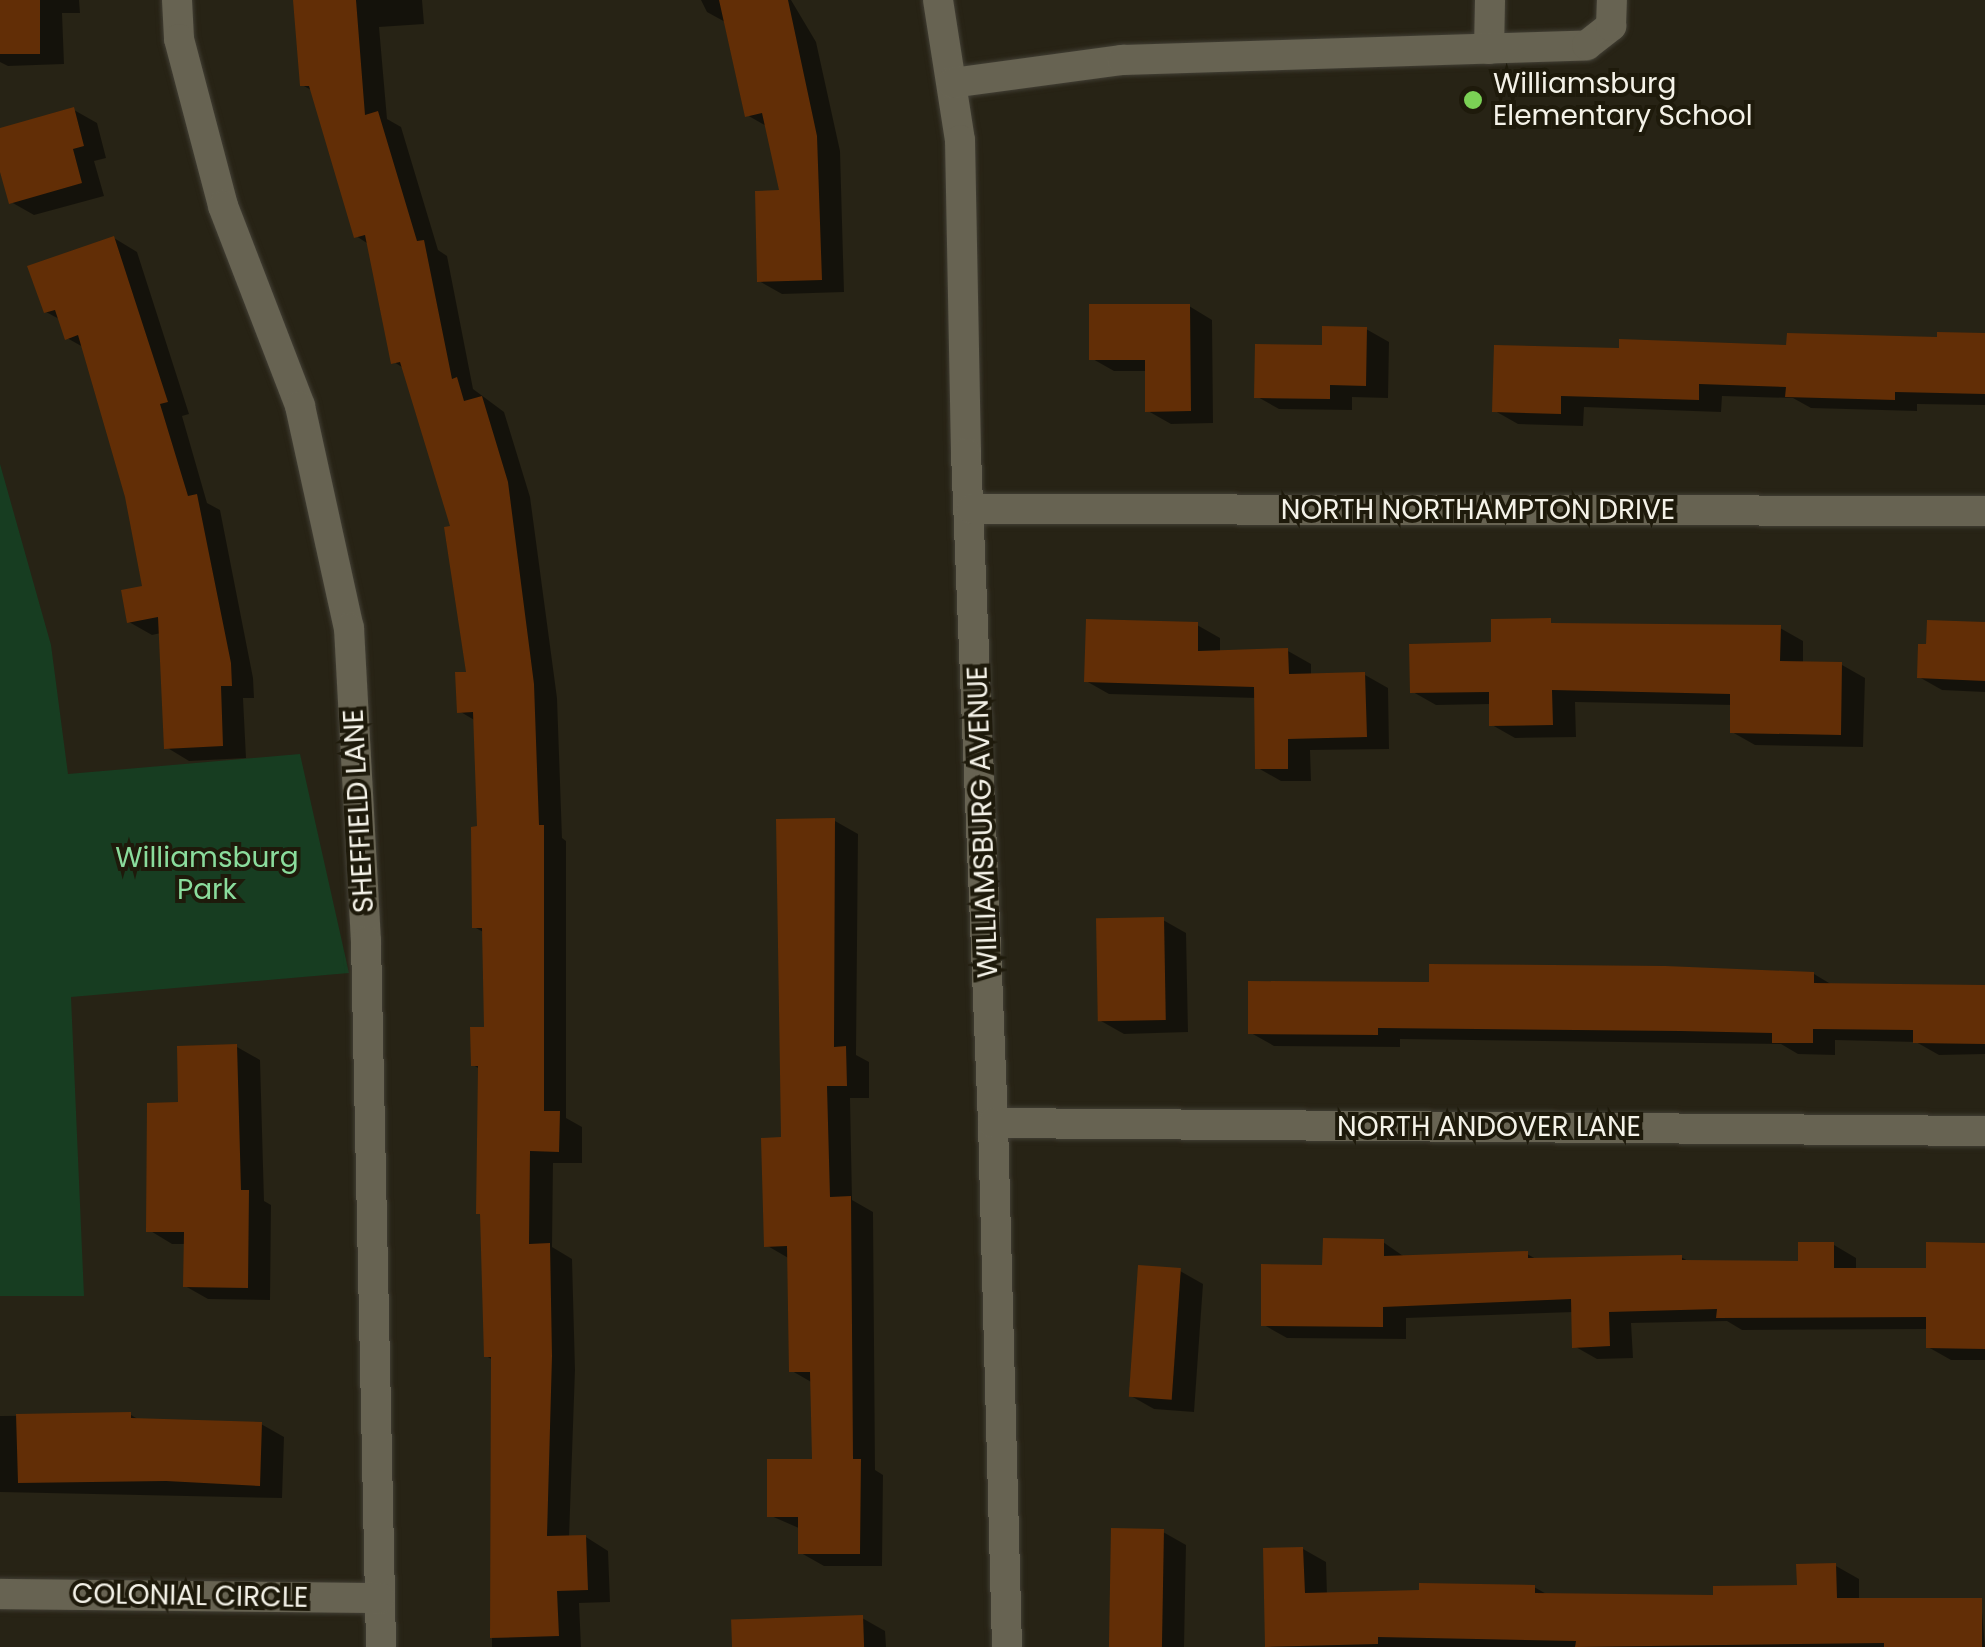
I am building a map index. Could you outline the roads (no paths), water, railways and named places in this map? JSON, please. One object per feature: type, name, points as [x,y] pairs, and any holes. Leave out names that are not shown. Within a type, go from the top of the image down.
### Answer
[{"type":"street","name":"SHEFFIELD LANE","points":[[177,0],[180,39],[224,206],[300,406],[350,628],[366,941],[381,1647]]},
{"type":"street","name":"WILLIAMSBURG AVENUE","points":[[938,0],[960,140],[966,453],[972,509],[1007,1647]]},
{"type":"street","points":[[1489,49],[1490,0]]},
{"type":"street","points":[[952,83],[1122,60],[1587,45],[1611,26],[1612,0]]},
{"type":"street","name":"NORTH NORTHAMPTON DRIVE","points":[[972,509],[1985,511]]},
{"type":"street","name":"NORTH ANDOVER LANE","points":[[993,1123],[1985,1131]]},
{"type":"street","name":"COLONIAL CIRCLE","points":[[0,1594],[380,1598]]},
{"type":"place","name":"Williamsburg Elementary School","points":[[1473,100]]},
{"type":"park label","name":"Williamsburg Park","points":[[207,874]]}]
